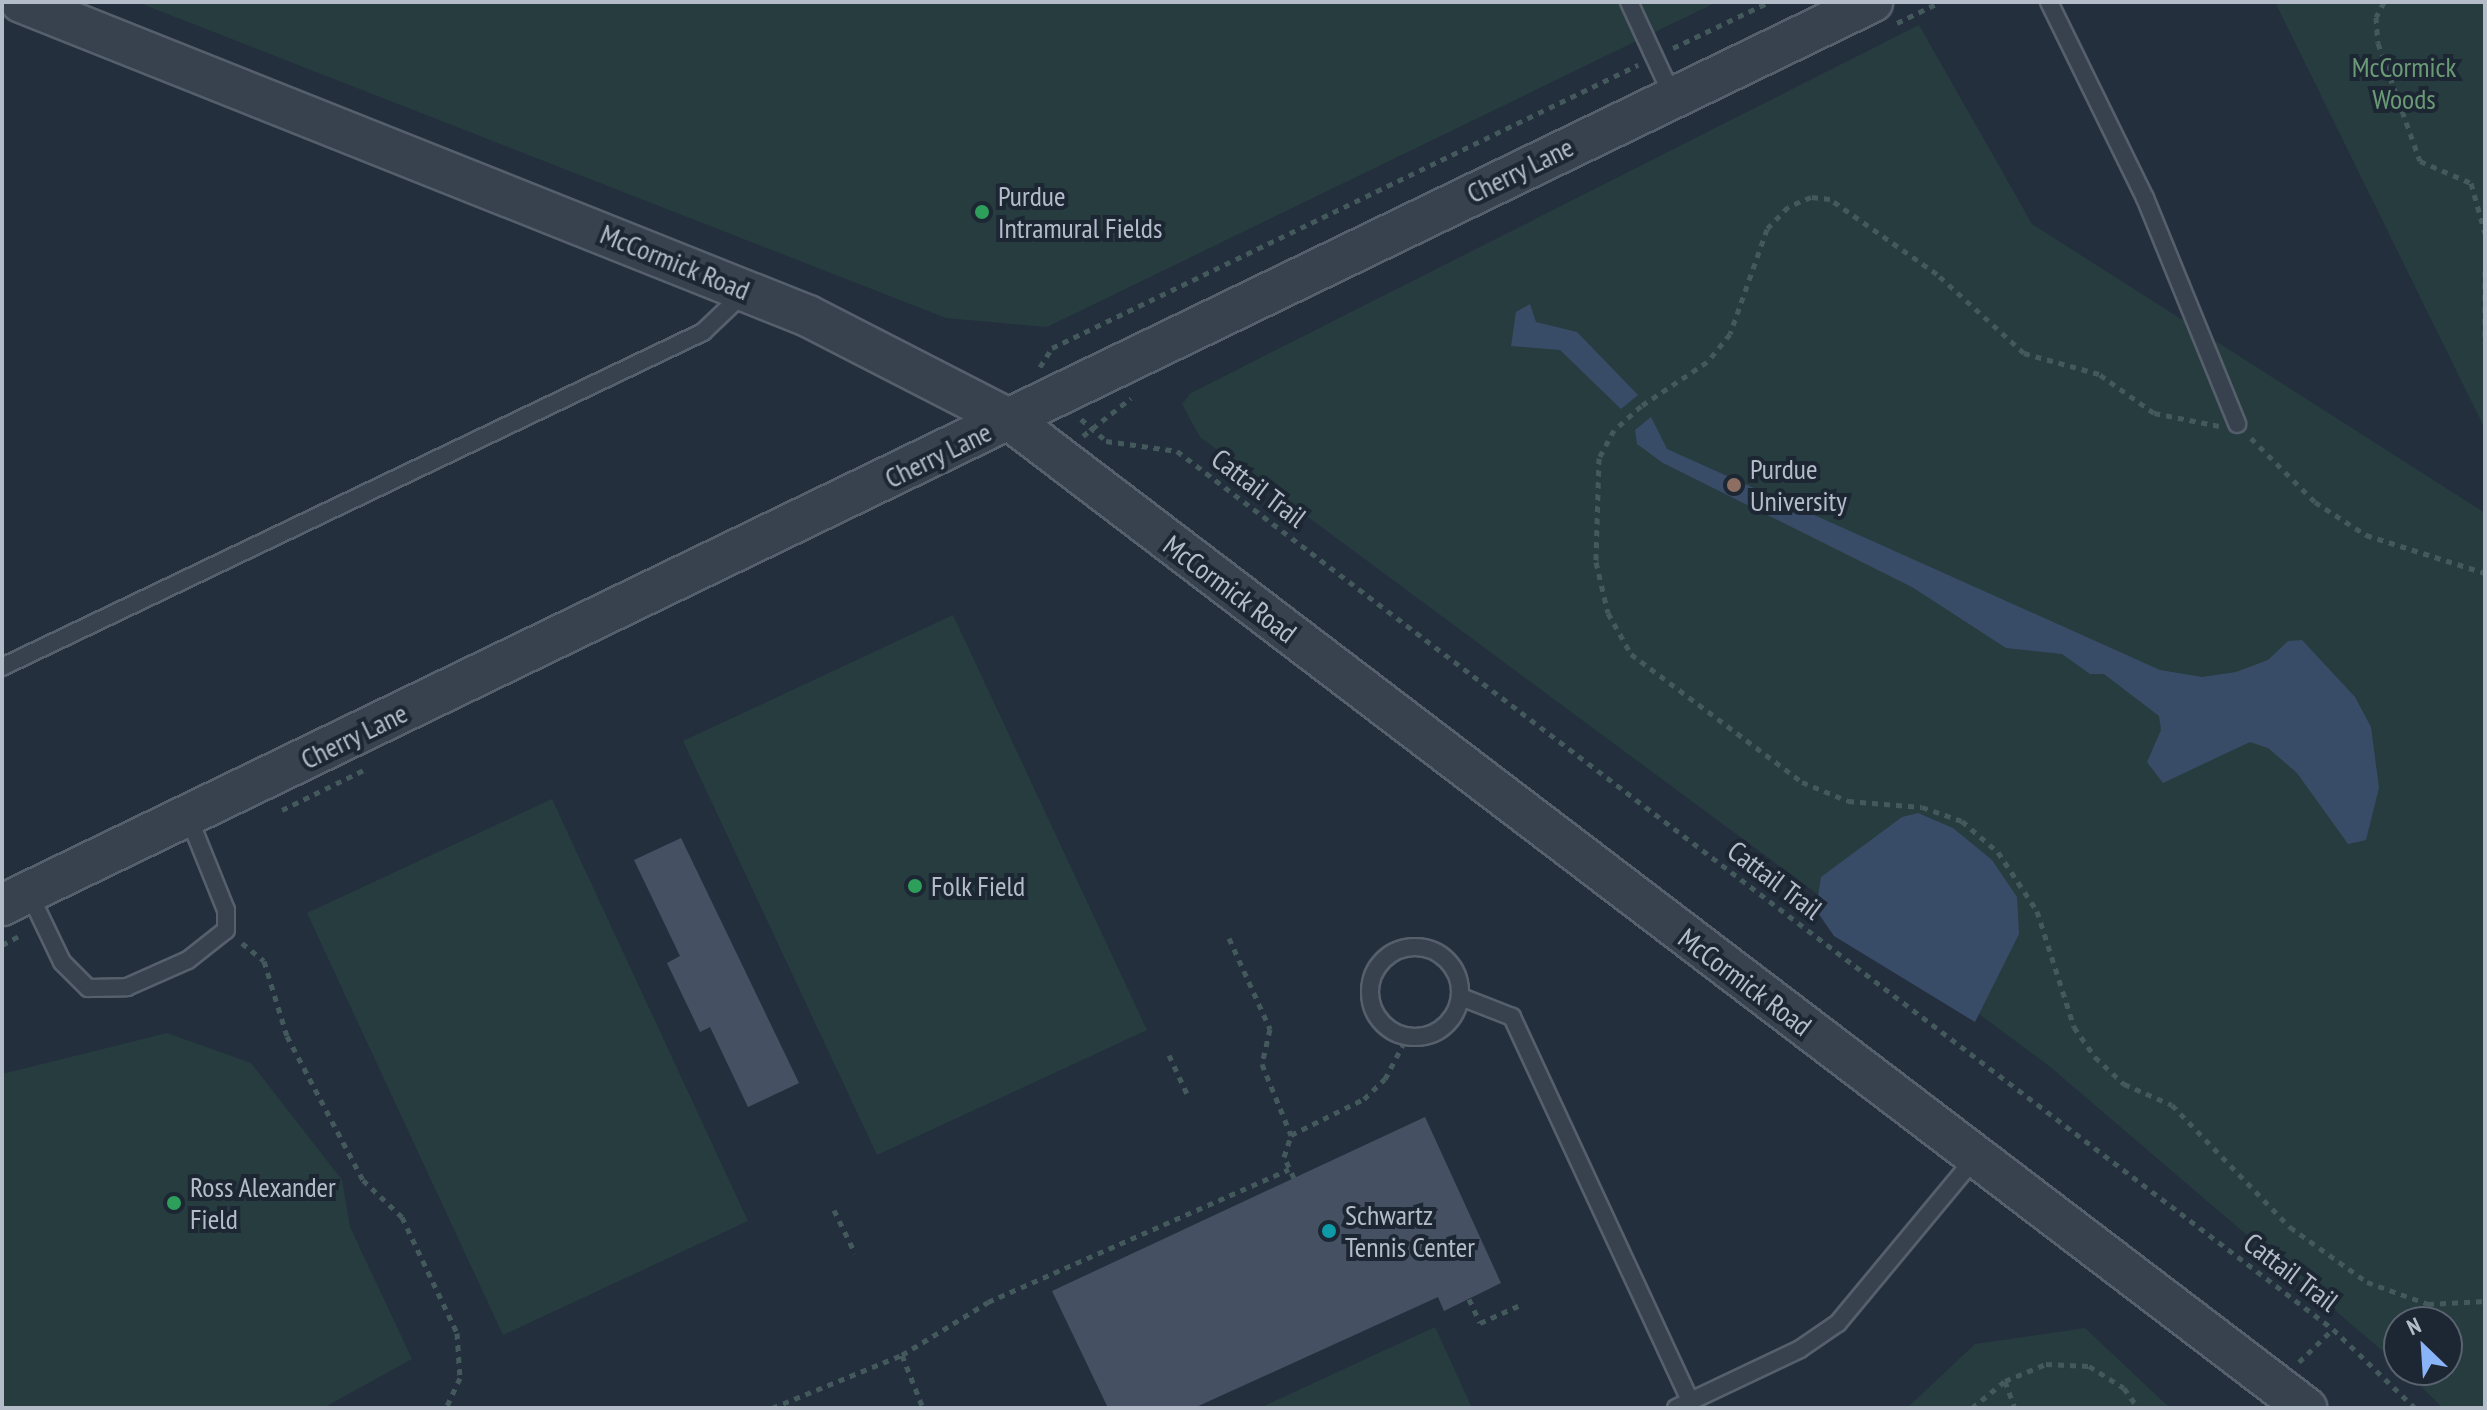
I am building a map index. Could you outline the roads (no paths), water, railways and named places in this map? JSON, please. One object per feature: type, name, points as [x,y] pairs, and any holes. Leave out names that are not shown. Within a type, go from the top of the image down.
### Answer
[{"type":"street","name":"McCormick Road","points":[[21,2],[747,291],[918,368],[1010,420],[2290,1396]]},
{"type":"street","name":"Cherry Lane","points":[[25,907],[188,816],[1010,420],[1672,95],[1872,2]]},
{"type":"lane","points":[[1629,2],[1672,95]]},
{"type":"lane","points":[[2049,2],[2145,198],[2237,424]]},
{"type":"lane","points":[[2,667],[703,332],[747,291]]},
{"type":"lane","points":[[25,907],[72,976],[104,991],[188,960],[226,930],[223,895],[188,816]]},
{"type":"lane","points":[[1416,946],[1431,949],[1454,968],[1461,997],[1448,1024],[1422,1037],[1407,1037],[1381,1023],[1370,996],[1387,956],[1416,946]]},
{"type":"lane","points":[[1461,997],[1512,1017],[1684,1405],[1800,1349],[1838,1323],[1975,1158]]},
{"type":"water","points":[[1530,304],[1536,322],[1577,332],[1638,395],[1621,409],[1560,350],[1511,346],[1516,312]]},
{"type":"water","points":[[1651,417],[1667,449],[2160,670],[2202,677],[2236,672],[2268,660],[2288,641],[2302,640],[2355,697],[2371,727],[2379,788],[2366,840],[2348,844],[2297,773],[2268,748],[2250,742],[2163,783],[2147,762],[2161,730],[2159,716],[2104,674],[2090,674],[2062,654],[2006,648],[1912,587],[1663,463],[1637,444],[1635,430]]},
{"type":"water","points":[[1918,813],[1953,828],[1992,860],[2017,897],[2019,934],[1975,1022],[1834,936],[1816,910],[1821,877],[1902,817]]},
{"type":"place","name":"Purdue Intramural Fields","points":[[982,212]]},
{"type":"place","name":"Purdue University","points":[[1734,485]]},
{"type":"place","name":"Folk Field","points":[[915,886]]},
{"type":"place","name":"Ross Alexander Field","points":[[174,1203]]},
{"type":"place","name":"Schwartz Tennis Center","points":[[1329,1231]]},
{"type":"park label","name":"McCormick Woods","points":[[2404,83]]}]
